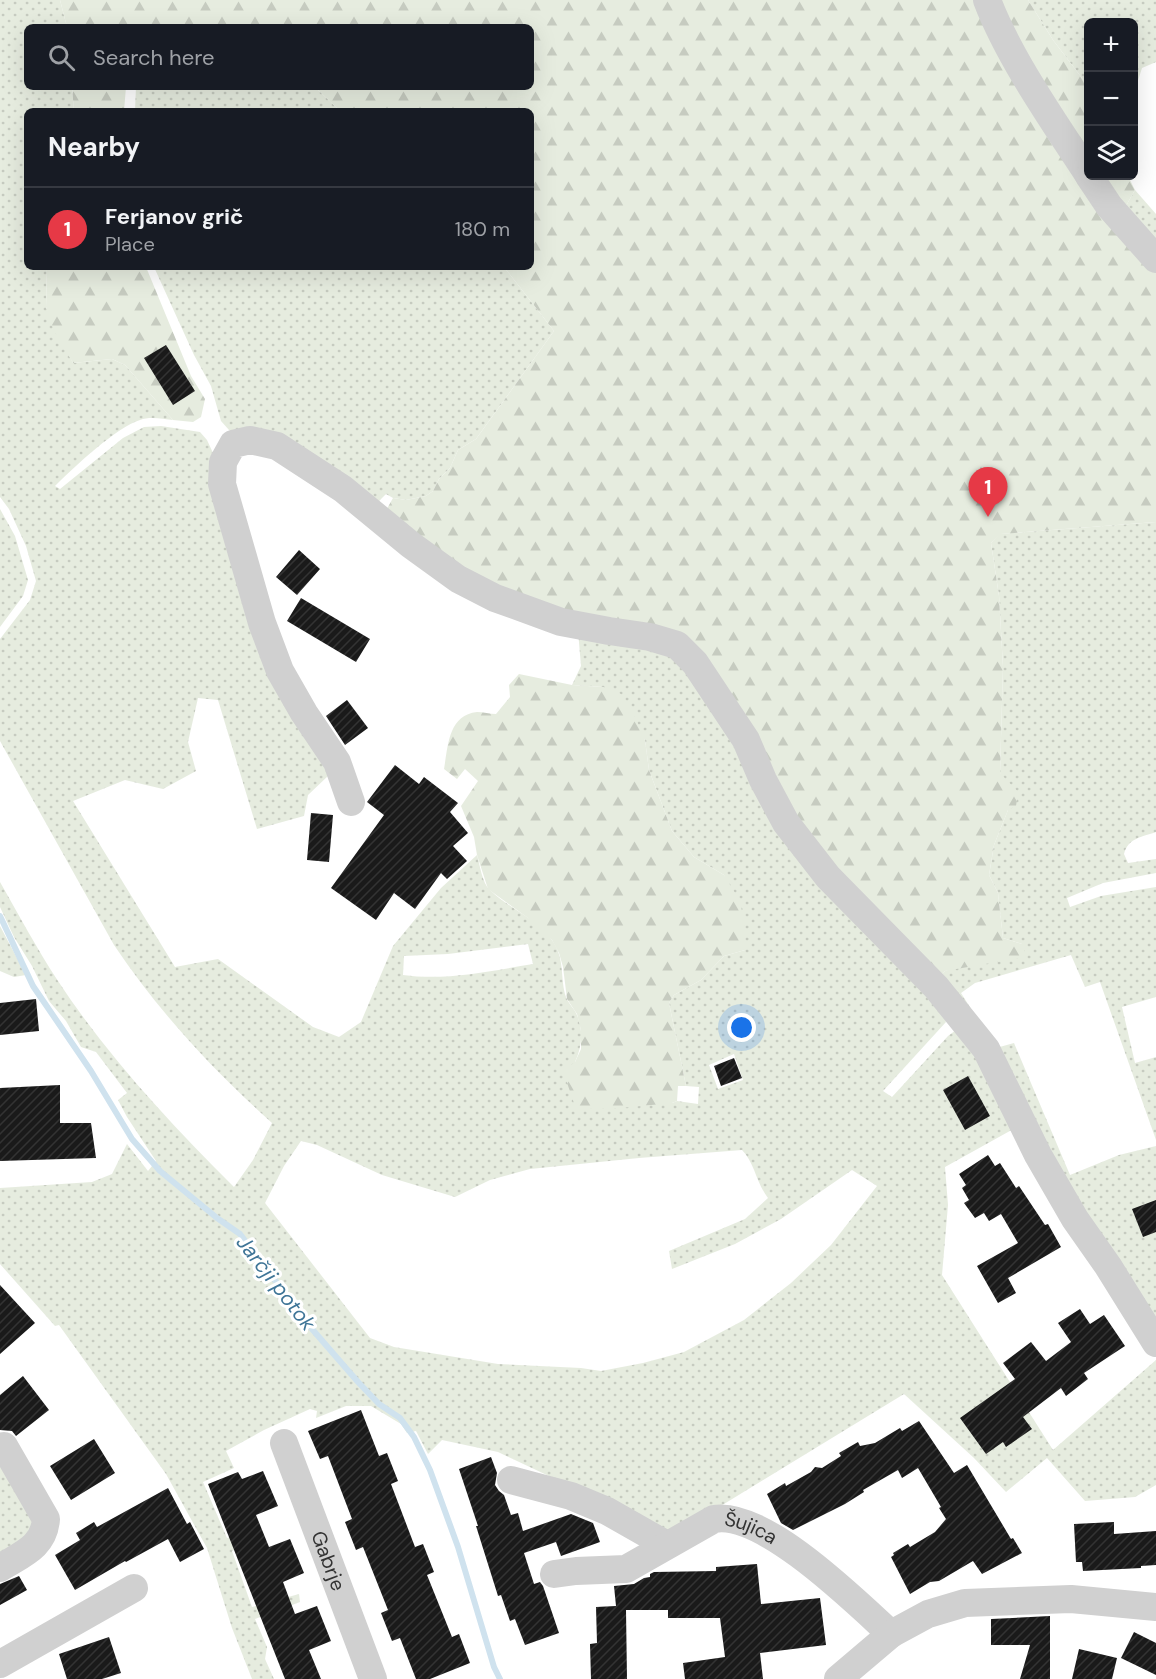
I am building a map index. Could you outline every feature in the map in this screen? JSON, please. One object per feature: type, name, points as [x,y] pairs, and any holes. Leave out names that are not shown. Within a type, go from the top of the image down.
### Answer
[{"type":"street","points":[[987,0],[1029,80],[1084,167]]},
{"type":"street","points":[[1092,180],[1109,206],[1156,259]]},
{"type":"street","points":[[351,802],[337,762],[304,713],[280,671],[262,623],[222,484],[223,462],[233,444],[250,440],[277,446],[344,489],[411,545],[458,579],[495,598],[561,622],[609,632],[650,637],[677,645],[695,663],[746,740],[763,780],[786,823],[828,877],[936,987],[986,1049],[1038,1155],[1075,1220],[1108,1266],[1156,1343]]},
{"type":"street","name":"Gabrje","points":[[284,1443],[373,1679]]},
{"type":"street","points":[[0,1568],[32,1548],[45,1533],[46,1519],[4,1446]]},
{"type":"street","points":[[512,1480],[571,1496],[607,1511],[667,1545]]},
{"type":"street","name":"Šujica","points":[[554,1574],[626,1569],[714,1519],[725,1517],[758,1528],[820,1571],[891,1634]]},
{"type":"street","points":[[0,1664],[134,1587]]},
{"type":"street","points":[[838,1679],[891,1634],[928,1614],[965,1603],[1071,1599],[1156,1606]]},
{"type":"green space","points":[[0,0],[60,0],[66,24],[24,24],[24,90],[72,90],[74,108],[24,108],[24,270],[47,270],[46,307],[73,363],[112,359],[125,365],[173,420],[148,418],[131,424],[96,448],[55,486],[60,489],[123,438],[144,427],[161,426],[200,432],[213,453],[222,514],[330,759],[328,776],[308,795],[304,816],[257,829],[218,700],[198,698],[188,742],[196,771],[163,789],[125,780],[73,801],[175,967],[218,959],[313,1027],[339,1037],[361,1022],[393,946],[441,888],[477,855],[487,887],[540,927],[554,943],[561,963],[566,997],[580,1025],[581,1044],[575,1062],[672,1103],[677,1101],[698,1104],[699,1087],[686,1086],[669,1003],[674,995],[701,980],[724,956],[745,950],[724,875],[694,857],[672,831],[649,770],[645,740],[603,687],[572,685],[581,666],[578,631],[676,652],[937,996],[946,1022],[883,1091],[892,1097],[948,1036],[956,1030],[963,1029],[1017,1127],[945,1167],[948,1205],[942,1275],[1053,1450],[1156,1360],[1156,1485],[1135,1497],[1085,1501],[1047,1458],[1006,1492],[974,1458],[904,1394],[672,1534],[498,1452],[442,1440],[428,1454],[416,1431],[407,1433],[401,1424],[371,1406],[346,1406],[316,1418],[317,1411],[310,1409],[226,1451],[234,1468],[203,1482],[227,1538],[251,1529],[257,1540],[232,1551],[252,1607],[299,1594],[300,1602],[255,1619],[267,1647],[265,1659],[274,1679],[252,1679],[232,1628],[207,1548],[166,1474],[59,1325],[55,1326],[0,1264],[0,1188],[92,1182],[112,1174],[127,1144],[148,1171],[156,1161],[118,1100],[127,1093],[96,1052],[81,1047],[66,1021],[49,1001],[0,907],[0,882],[50,969],[77,1009],[163,1114],[234,1187],[253,1160],[272,1123],[187,1039],[131,970],[114,945],[0,741],[0,639],[30,600],[36,581],[26,546],[9,509],[0,497]],"holes":[[[528,944],[533,964],[452,976],[403,975],[404,956],[448,954]],[[734,1054],[743,1080],[718,1089],[709,1065]],[[301,1141],[317,1145],[382,1175],[455,1197],[490,1180],[530,1169],[742,1150],[768,1198],[745,1219],[669,1251],[672,1269],[735,1244],[781,1219],[852,1170],[877,1186],[831,1245],[791,1283],[744,1320],[684,1352],[601,1371],[498,1364],[394,1347],[370,1338],[265,1203],[284,1166]]]},
{"type":"green space","points":[[60,0],[981,0],[1084,160],[1084,180],[1097,180],[1156,271],[1156,522],[1001,534],[991,543],[999,596],[1003,667],[1000,773],[1018,792],[1016,806],[1008,810],[994,845],[989,875],[998,893],[1003,938],[1022,944],[1025,952],[1019,958],[945,971],[936,979],[835,876],[693,652],[504,597],[384,514],[393,498],[406,500],[426,496],[433,491],[439,479],[450,468],[458,450],[476,439],[554,331],[506,270],[534,270],[534,108],[337,108],[318,90],[534,90],[534,24],[66,24]]},
{"type":"green space","points":[[994,0],[1028,0],[1053,40],[1084,81],[1084,157]]},
{"type":"green space","points":[[1028,0],[1156,0],[1156,62],[1142,68],[1138,80],[1138,18],[1084,18],[1084,81],[1053,40]]},
{"type":"green space","points":[[72,90],[126,90],[124,108],[74,108]]},
{"type":"green space","points":[[136,90],[318,90],[337,108],[135,108]]},
{"type":"green space","points":[[1099,180],[1130,180],[1135,190],[1123,211]]},
{"type":"green space","points":[[1135,190],[1156,214],[1156,249],[1123,211]]},
{"type":"green space","points":[[47,270],[147,270],[191,376],[205,399],[201,417],[193,422],[173,420],[125,365],[112,359],[73,363],[54,331],[46,307]]},
{"type":"green space","points":[[155,270],[506,270],[554,331],[476,439],[458,450],[450,468],[439,479],[433,491],[426,496],[406,500],[393,498],[386,494],[374,506],[229,430],[221,421],[211,386],[194,355]]},
{"type":"green space","points":[[0,509],[15,536],[28,580],[23,596],[0,627]]},
{"type":"green space","points":[[1156,522],[1156,832],[1132,841],[1124,854],[1128,863],[1156,859],[1156,873],[1103,883],[1067,898],[1070,907],[1101,896],[1156,887],[1156,997],[1122,1007],[1135,1063],[1156,1057],[1156,1140],[1100,982],[1085,987],[1071,955],[975,983],[961,993],[996,1048],[1014,1043],[1070,1175],[1119,1155],[1156,1146],[1156,1329],[936,979],[945,971],[1022,944],[1003,938],[998,893],[989,875],[994,845],[1008,810],[1000,773],[1003,667],[999,596],[991,543],[1000,534]]},
{"type":"green space","points":[[519,674],[572,685],[603,687],[621,694],[632,710],[645,740],[649,770],[672,831],[694,857],[724,875],[740,901],[745,927],[745,950],[724,956],[701,980],[674,995],[669,1003],[686,1086],[678,1086],[677,1101],[672,1103],[576,1109],[563,1071],[575,1062],[581,1049],[581,1030],[577,1014],[567,999],[559,953],[552,940],[528,918],[488,889],[474,837],[461,806],[478,781],[465,769],[457,779],[444,769],[451,733],[460,719],[467,714],[477,712],[496,714],[510,697],[509,685]]},
{"type":"green space","points":[[0,926],[26,975],[14,977],[0,971]]},
{"type":"green space","points":[[0,1458],[40,1526],[0,1560]]},
{"type":"building","points":[[166,345],[195,391],[173,405],[144,358]]},
{"type":"building","points":[[299,550],[320,569],[297,595],[276,577]]},
{"type":"building","points":[[301,598],[370,639],[356,662],[287,621]]},
{"type":"building","points":[[347,700],[368,728],[345,745],[326,716]]},
{"type":"building","points":[[395,765],[419,784],[424,777],[458,803],[450,812],[468,833],[453,846],[467,861],[447,879],[441,873],[415,909],[394,893],[376,920],[331,888],[384,815],[367,802]]},
{"type":"building","points":[[311,813],[333,815],[329,862],[307,860]]},
{"type":"building","points":[[36,999],[39,1031],[0,1035],[0,1003]]},
{"type":"building","points":[[734,1058],[742,1078],[721,1086],[714,1066]]},
{"type":"building","points":[[968,1076],[990,1116],[965,1130],[943,1090]]},
{"type":"building","points":[[60,1085],[60,1123],[91,1123],[96,1158],[0,1161],[0,1088]]},
{"type":"building","points":[[988,1155],[995,1166],[1000,1163],[1016,1188],[1019,1186],[1045,1225],[1048,1224],[1061,1247],[1008,1278],[1016,1293],[998,1303],[977,1266],[1018,1243],[1001,1214],[989,1221],[984,1213],[975,1218],[964,1203],[969,1200],[962,1188],[966,1185],[959,1174]]},
{"type":"building","points":[[1156,1200],[1156,1232],[1143,1237],[1132,1209]]},
{"type":"building","points":[[0,1285],[35,1323],[0,1354]]},
{"type":"building","points":[[1080,1309],[1090,1324],[1104,1315],[1125,1346],[1084,1373],[1088,1379],[1066,1396],[1061,1388],[1023,1417],[1032,1429],[1006,1447],[1003,1442],[986,1454],[960,1418],[1015,1379],[1003,1363],[1031,1342],[1046,1361],[1071,1342],[1058,1323]]},
{"type":"building","points":[[23,1376],[49,1410],[16,1436],[12,1431],[0,1430],[0,1395]]},
{"type":"building","points":[[361,1410],[379,1456],[387,1453],[398,1481],[391,1484],[415,1547],[423,1544],[434,1572],[427,1575],[452,1637],[459,1634],[470,1663],[430,1679],[416,1679],[400,1638],[392,1641],[381,1613],[388,1610],[363,1547],[356,1550],[345,1522],[352,1519],[328,1456],[320,1459],[308,1431]]},
{"type":"building","points":[[919,1421],[954,1473],[967,1465],[1011,1539],[1013,1538],[1022,1553],[982,1574],[973,1561],[939,1581],[930,1582],[910,1594],[891,1557],[893,1553],[908,1544],[910,1547],[935,1532],[946,1519],[918,1468],[902,1478],[898,1470],[863,1490],[864,1492],[845,1504],[793,1530],[781,1523],[767,1494],[811,1472],[815,1467],[822,1468],[841,1456],[839,1453],[858,1442],[860,1446],[875,1443],[900,1428],[902,1431]]},
{"type":"building","points":[[94,1439],[115,1473],[71,1500],[50,1466]]},
{"type":"building","points":[[491,1457],[497,1473],[495,1485],[504,1495],[511,1515],[518,1513],[523,1531],[571,1514],[593,1523],[600,1542],[561,1556],[556,1542],[524,1553],[534,1584],[540,1582],[543,1586],[559,1633],[525,1645],[515,1619],[510,1621],[501,1595],[498,1596],[459,1469]]},
{"type":"building","points":[[263,1471],[278,1506],[256,1515],[269,1547],[290,1539],[304,1573],[283,1582],[295,1614],[317,1606],[331,1641],[309,1650],[321,1679],[285,1679],[208,1484],[238,1472],[242,1479]]},
{"type":"building","points":[[168,1488],[187,1524],[190,1522],[204,1549],[180,1562],[168,1539],[75,1590],[55,1555],[80,1540],[76,1533],[94,1522],[97,1527]]},
{"type":"building","points":[[1114,1522],[1114,1534],[1156,1531],[1156,1565],[1083,1571],[1082,1562],[1076,1562],[1074,1524]]},
{"type":"building","points":[[757,1564],[761,1604],[820,1598],[826,1645],[760,1653],[763,1679],[685,1679],[683,1663],[725,1657],[720,1618],[668,1618],[668,1610],[626,1610],[627,1679],[591,1679],[590,1644],[597,1643],[596,1607],[616,1606],[614,1586],[634,1584],[650,1577],[650,1574],[654,1572],[716,1571],[716,1567]]},
{"type":"building","points":[[19,1576],[27,1590],[0,1605],[0,1584]]},
{"type":"building","points":[[1050,1616],[1050,1679],[1020,1679],[1030,1645],[991,1645],[991,1619]]},
{"type":"building","points":[[1134,1632],[1156,1643],[1156,1675],[1121,1658]]},
{"type":"building","points":[[109,1637],[121,1673],[102,1679],[67,1679],[59,1654]]},
{"type":"building","points":[[1079,1649],[1117,1658],[1112,1679],[1072,1679]]},
{"type":"waterway","name":"Jarčji potok","points":[[0,916],[33,986],[91,1071],[132,1139],[160,1171],[240,1234],[312,1329],[358,1382],[379,1404],[400,1418],[414,1437],[430,1470],[458,1547],[494,1667],[500,1679]]},
{"type":"place","name":"Ferjanov grič","points":[[988,517]]}]
